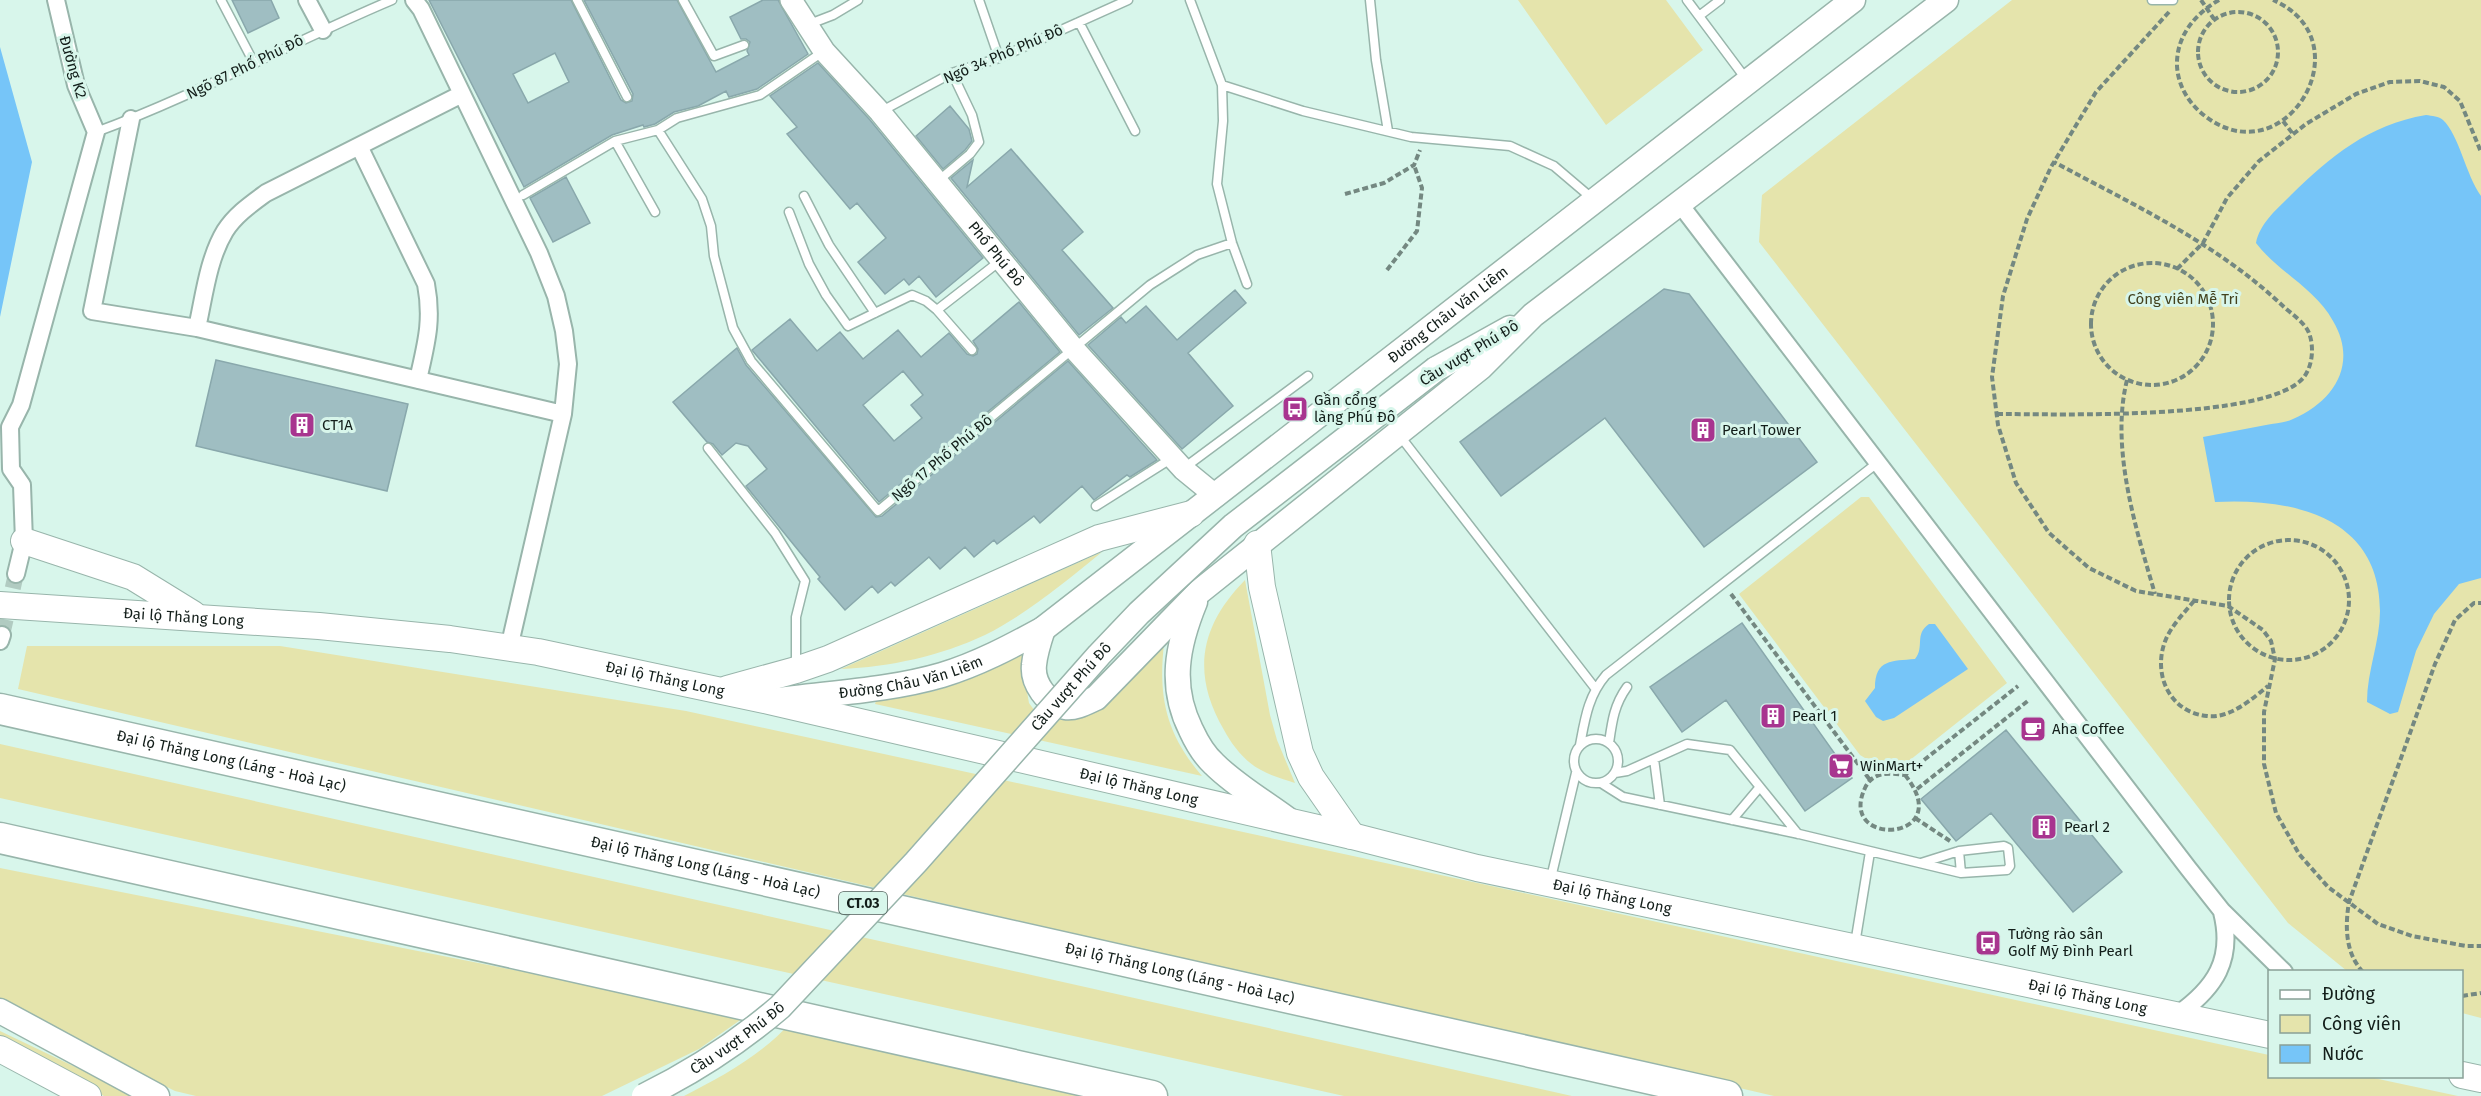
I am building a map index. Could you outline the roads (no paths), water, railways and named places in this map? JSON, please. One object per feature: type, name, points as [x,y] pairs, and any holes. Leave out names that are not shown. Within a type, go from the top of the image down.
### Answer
[{"type":"highway","name":"Đại lộ Thăng Long (Láng - Hoà Lạc)","points":[[0,709],[1727,1096]]},
{"type":"highway","points":[[0,838],[1152,1096]]},
{"type":"main road","name":"Đường Châu Văn Liêm","points":[[770,701],[894,685],[941,675],[995,655],[1043,629],[1853,0]]},
{"type":"main road","points":[[1043,629],[1033,668],[1038,685],[1049,699],[1065,707],[1080,706],[1096,698],[1199,592],[1481,368],[1533,315],[1946,0]]},
{"type":"main road","name":"Cầu vượt Phú Đô","points":[[644,1096],[718,1054],[756,1028],[780,1007],[916,862],[1091,663],[1139,613],[1233,526],[1436,369],[1533,315]]},
{"type":"main road","points":[[721,691],[796,670],[873,640],[1100,538],[1191,514]]},
{"type":"main road","points":[[24,541],[133,578],[197,616]]},
{"type":"main road","points":[[1257,544],[1262,587],[1300,753],[1311,777],[1352,836]]},
{"type":"main road","points":[[1199,592],[1184,628],[1176,666],[1179,702],[1186,722],[1203,753],[1215,766],[1293,823]]},
{"type":"main road","name":"Đại lộ Thăng Long","points":[[0,605],[197,616],[229,621],[319,626],[450,639],[509,648],[770,701],[1352,836],[1478,868],[2268,1035]]},
{"type":"main road","points":[[0,1011],[158,1096]]},
{"type":"main road","points":[[0,1049],[88,1096]]},
{"type":"main road","points":[[2463,1075],[2481,1079]]},
{"type":"street","name":"Đường K2","points":[[56,0],[76,84],[96,132]]},
{"type":"street","points":[[307,0],[323,30]]},
{"type":"street","points":[[414,0],[421,9],[540,253],[556,296],[568,364],[563,414],[509,648]]},
{"type":"street","name":"Phố Phú Đô","points":[[791,0],[824,51],[880,112],[1074,349],[1178,463],[1216,496]]},
{"type":"street","points":[[197,328],[214,258],[225,230],[241,211],[266,193],[462,94]]},
{"type":"street","points":[[131,119],[92,311],[197,328],[563,414]]},
{"type":"street","points":[[16,574],[24,541],[22,485],[11,469],[10,427],[21,405],[96,132]]},
{"type":"street","points":[[359,146],[426,284],[430,308],[429,332],[418,380]]},
{"type":"street","points":[[1679,203],[1876,464],[2222,912],[2282,970]]},
{"type":"street","points":[[2177,1015],[2195,1002],[2212,984],[2223,959],[2228,934],[2222,912]]},
{"type":"lane","points":[[221,0],[254,63]]},
{"type":"lane","name":"Ngõ 87 Phố Phú Đô","points":[[96,132],[159,109],[323,30],[392,0]]},
{"type":"lane","points":[[577,0],[627,97]]},
{"type":"lane","points":[[683,0],[714,56],[744,45]]},
{"type":"lane","points":[[807,26],[833,15],[858,0]]},
{"type":"lane","points":[[979,0],[999,58]]},
{"type":"lane","name":"Ngõ 34 Phố Phú Đô","points":[[880,112],[952,73],[999,58],[1128,0]]},
{"type":"lane","points":[[1190,0],[1222,85],[1223,121],[1217,184],[1232,243],[1247,284]]},
{"type":"lane","points":[[1370,0],[1376,60],[1388,131]]},
{"type":"lane","points":[[1687,0],[1748,81]]},
{"type":"lane","points":[[1699,16],[1720,0]]},
{"type":"lane","points":[[2152,0],[2174,3]]},
{"type":"lane","points":[[1079,22],[1135,130]]},
{"type":"lane","points":[[523,195],[615,141],[658,130],[677,118],[760,95],[824,51]]},
{"type":"lane","points":[[936,183],[970,154],[979,142],[969,108],[952,73]]},
{"type":"lane","points":[[1222,85],[1303,111],[1388,131],[1425,138],[1510,146],[1554,166],[1594,200]]},
{"type":"lane","name":"Ngõ 17 Phố Phú Đô","points":[[658,130],[702,199],[711,226],[714,256],[732,328],[751,362],[878,512],[1074,349]]},
{"type":"lane","points":[[615,141],[655,212]]},
{"type":"lane","points":[[804,196],[829,245],[875,313]]},
{"type":"lane","points":[[789,212],[809,264],[826,295],[848,326],[912,295],[926,301],[937,310],[972,350]]},
{"type":"lane","points":[[1074,349],[1150,285],[1197,255],[1232,243]]},
{"type":"lane","points":[[937,310],[1001,261]]},
{"type":"lane","points":[[1096,506],[1178,463],[1308,376]]},
{"type":"lane","points":[[1398,433],[1595,688]]},
{"type":"lane","points":[[708,448],[775,533],[805,581],[796,617],[796,670]]},
{"type":"lane","points":[[1550,882],[1576,772],[1573,759],[1580,745],[1588,706],[1595,688],[1623,661],[1876,464]]},
{"type":"lane","points":[[1601,783],[1615,772],[1617,756],[1609,743],[1613,713],[1618,699],[1627,687]]},
{"type":"lane","points":[[1580,745],[1594,739],[1609,743]]},
{"type":"lane","points":[[1615,772],[1627,771],[1689,743],[1730,750],[1799,834]]},
{"type":"lane","points":[[1654,759],[1660,805]]},
{"type":"lane","points":[[1576,772],[1587,782],[1601,783],[1623,797],[1799,834],[1961,873],[2007,870],[2010,866],[2008,848],[2004,846],[1961,851],[1921,863]]},
{"type":"lane","points":[[1732,820],[1759,788]]},
{"type":"lane","points":[[1961,851],[1961,873]]},
{"type":"lane","points":[[1855,947],[1870,852]]},
{"type":"water","points":[[0,47],[32,162],[0,317]]},
{"type":"water","points":[[2426,115],[2440,118],[2449,127],[2481,196],[2481,578],[2459,584],[2434,614],[2416,651],[2398,712],[2390,714],[2367,702],[2380,611],[2376,579],[2365,553],[2348,534],[2326,519],[2301,510],[2273,504],[2215,502],[2203,437],[2290,420],[2308,411],[2331,391],[2342,366],[2343,352],[2333,321],[2307,289],[2275,263],[2256,243],[2258,236],[2275,211],[2336,155],[2368,134],[2386,126]]},
{"type":"water","points":[[1929,624],[1935,624],[1968,669],[1894,718],[1883,721],[1876,717],[1865,701],[1875,688],[1878,672],[1886,663],[1915,659],[1922,632]]},
{"type":"tunnel","points":[[2,635],[16,574]]},
{"type":"place","name":"Gần cổng làng Phú Đô","points":[[1295,409]]},
{"type":"place","name":"CT1A","points":[[302,425]]},
{"type":"place","name":"Pearl Tower","points":[[1703,430]]},
{"type":"place","name":"Pearl 1","points":[[1773,716]]},
{"type":"place","name":"Aha Coffee","points":[[2033,729]]},
{"type":"place","name":"WinMart+","points":[[1841,766]]},
{"type":"place","name":"Pearl 2","points":[[2044,827]]},
{"type":"place","name":"Tường rào sân Golf Mỹ Đình Pearl","points":[[1988,943]]},
{"type":"park label","name":"Công viên Mễ Trì","points":[[2183,299]]}]
